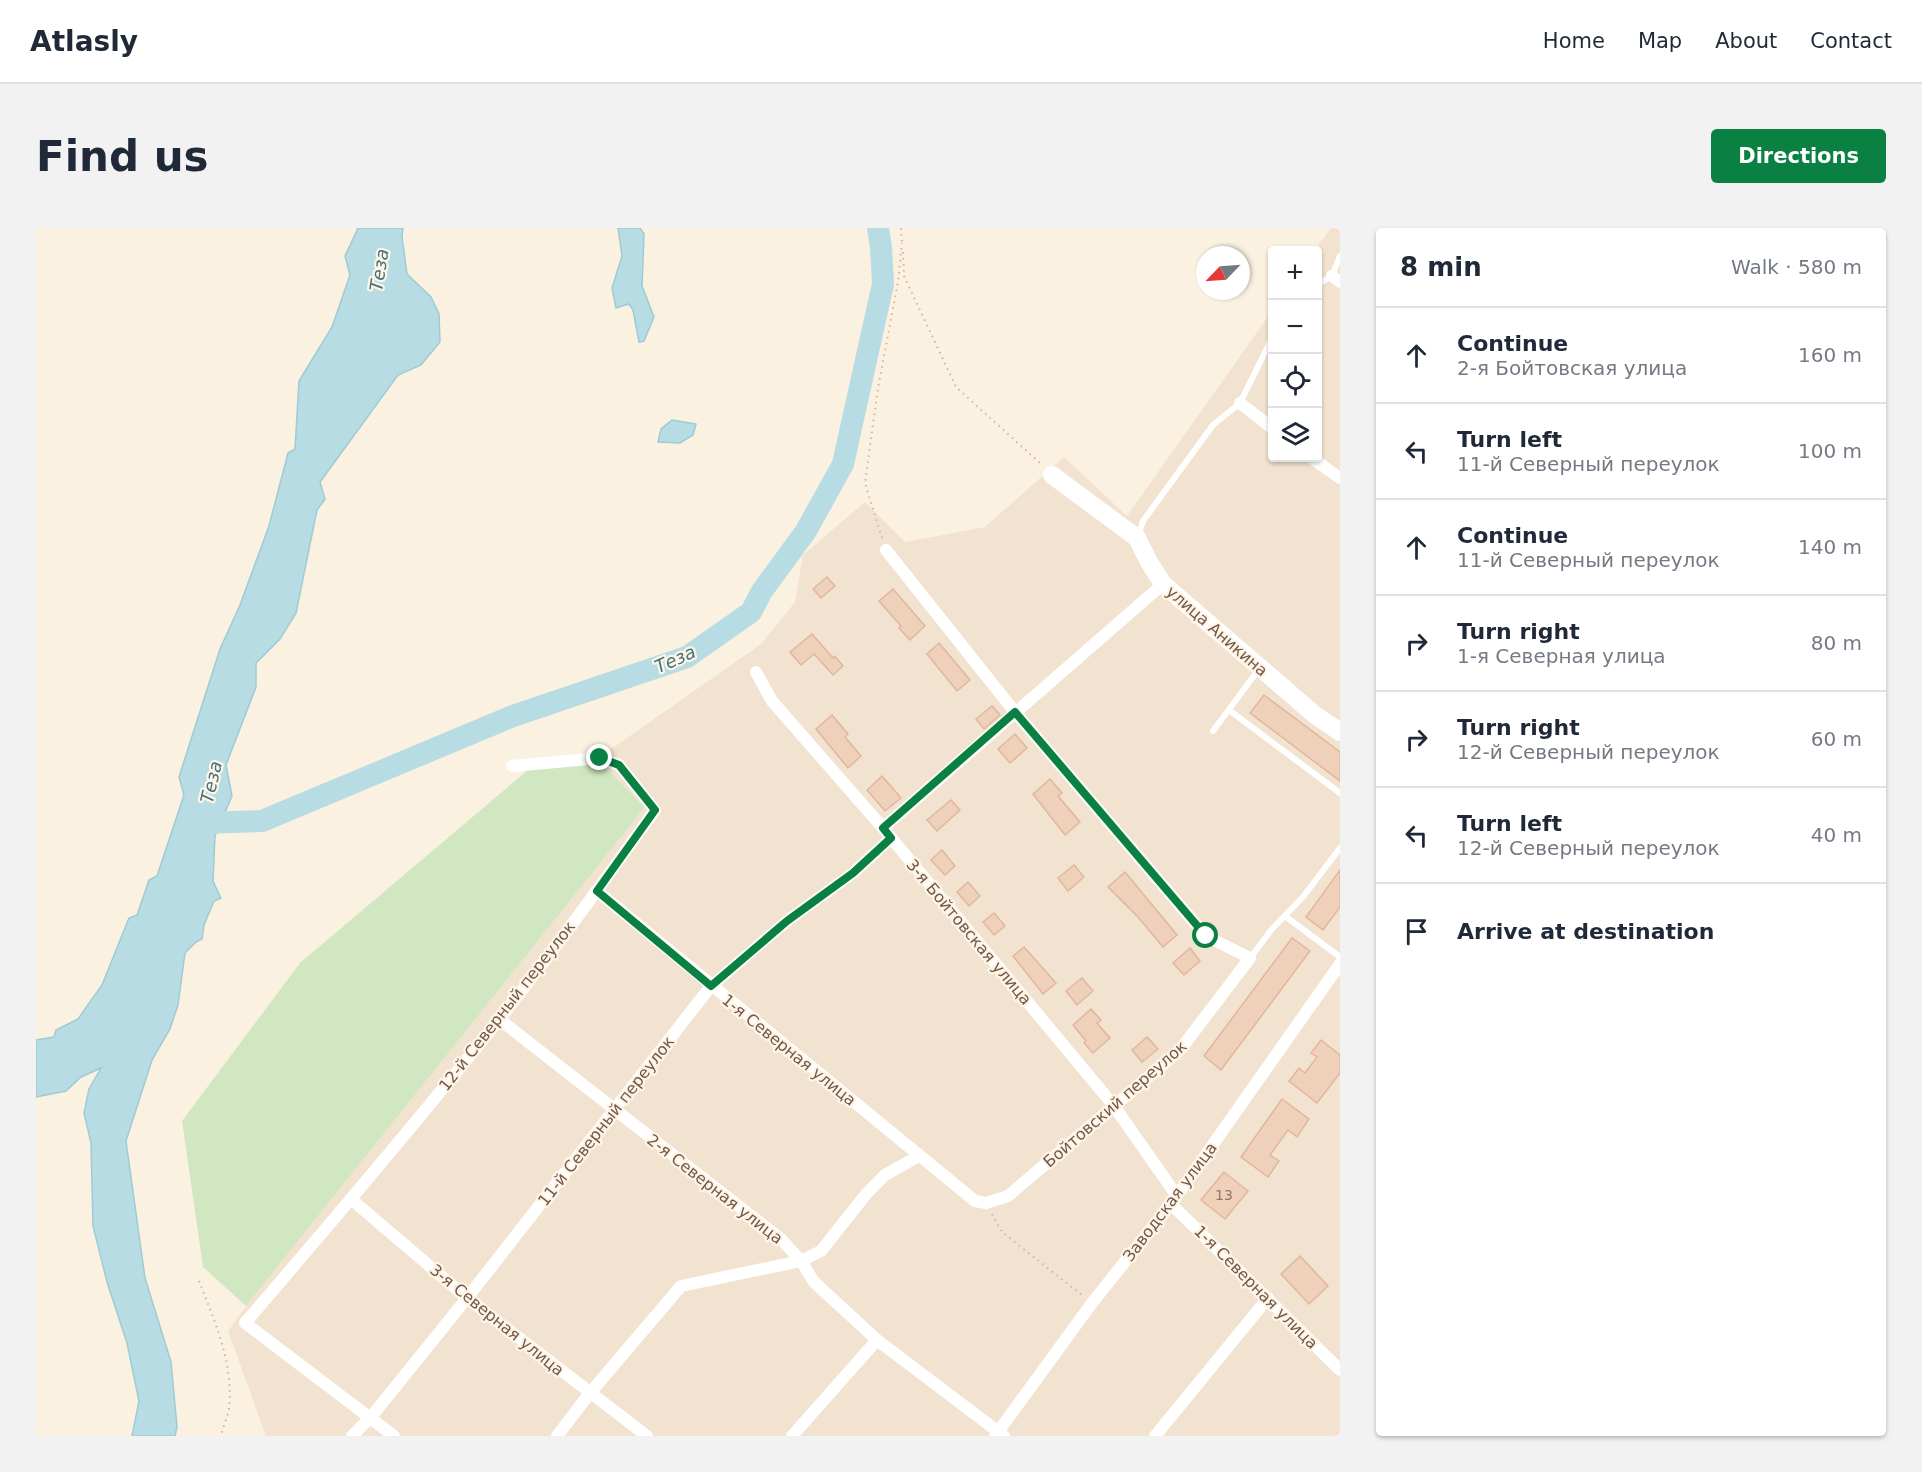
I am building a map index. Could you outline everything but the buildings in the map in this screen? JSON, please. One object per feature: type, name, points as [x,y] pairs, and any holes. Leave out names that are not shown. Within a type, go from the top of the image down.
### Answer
[{"type":"street","points":[[1240,404],[1268,425]]},
{"type":"street","points":[[1318,462],[1340,478]]},
{"type":"street","name":"улица Аникина","points":[[1052,474],[1137,538],[1163,584],[1315,715],[1340,732]]},
{"type":"street","points":[[886,550],[1015,712],[1206,936],[1250,958]]},
{"type":"street","points":[[883,828],[1163,584]]},
{"type":"street","name":"3-я Бойтовская улица","points":[[756,672],[772,700],[883,828],[1114,1106],[1174,1200]]},
{"type":"street","name":"12-й Северный переулок","points":[[370,1418],[245,1323],[499,1020],[655,810],[619,765],[600,758],[512,766]]},
{"type":"street","name":"11-й Северный переулок","points":[[352,1436],[370,1418],[467,1298],[711,986],[787,921],[853,873],[891,838]]},
{"type":"street","name":"1-я Северная улица","points":[[597,891],[919,1156],[975,1200],[986,1203]]},
{"type":"street","name":"Бойтовский переулок","points":[[986,1203],[1008,1196],[1184,1046],[1250,958]]},
{"type":"street","name":"Заводская улица","points":[[999,1434],[1092,1304],[1174,1200],[1340,964]]},
{"type":"street","name":"2-я Северная улица","points":[[499,1020],[782,1240],[801,1261],[814,1282],[877,1340],[999,1434]]},
{"type":"street","points":[[557,1436],[590,1393],[681,1286],[801,1261],[821,1251],[867,1193],[885,1175],[919,1156]]},
{"type":"street","name":"3-я Северная улица","points":[[351,1199],[467,1298],[647,1436]]},
{"type":"street","name":"1-я Северная улица","points":[[1174,1200],[1340,1370]]},
{"type":"street","points":[[1155,1436],[1268,1298]]},
{"type":"street","points":[[792,1436],[877,1340]]},
{"type":"street","points":[[370,1418],[394,1436]]},
{"type":"lane","points":[[1336,279],[1340,256]]},
{"type":"lane","points":[[1137,538],[1143,521],[1213,425],[1240,404],[1268,346]]},
{"type":"lane","points":[[1213,731],[1260,668]]},
{"type":"lane","points":[[1229,710],[1340,793]]},
{"type":"lane","points":[[1250,958],[1272,929],[1303,897],[1340,848]]},
{"type":"lane","points":[[1285,916],[1340,957]]},
{"type":"path","points":[[901,228],[904,276],[956,387],[1052,474]]},
{"type":"path","points":[[886,550],[865,483],[878,388],[898,282],[902,243]]},
{"type":"path","points":[[986,1203],[1002,1232],[1092,1304]]},
{"type":"path","points":[[199,1281],[216,1323],[229,1368],[229,1409],[221,1436]]},
{"type":"shaded area","points":[[1331,228],[1340,228],[1340,1436],[266,1436],[228,1331],[645,807],[597,759],[761,644],[795,602],[803,555],[865,502],[905,542],[985,527],[1064,457],[1127,516],[1268,317],[1268,462],[1322,462],[1322,246],[1318,246]]},
{"type":"green space","points":[[597,759],[645,807],[246,1306],[203,1267],[182,1121],[300,963],[535,764]]},
{"type":"water","points":[[358,228],[403,228],[407,274],[431,297],[439,314],[440,342],[421,365],[398,375],[320,482],[325,499],[317,510],[296,613],[280,639],[256,663],[256,687],[226,765],[232,796],[215,836],[213,881],[221,898],[214,901],[204,925],[202,939],[185,953],[178,1005],[170,1029],[152,1060],[126,1141],[145,1278],[171,1362],[177,1427],[175,1436],[132,1436],[139,1401],[127,1343],[107,1282],[93,1226],[91,1143],[84,1113],[89,1089],[101,1068],[81,1077],[66,1091],[36,1097],[36,1040],[54,1037],[56,1030],[78,1019],[102,985],[129,918],[137,915],[149,880],[157,876],[184,795],[179,777],[220,649],[240,605],[269,526],[288,453],[295,449],[299,381],[332,327],[350,275],[345,256]]},
{"type":"water","points":[[618,228],[640,228],[644,234],[642,286],[654,317],[644,341],[639,342],[633,310],[629,304],[616,308],[612,288],[622,256]]},
{"type":"water","points":[[672,420],[696,424],[693,435],[680,443],[658,442],[661,429]]},
{"type":"waterway","name":"Теза","points":[[201,823],[262,821],[513,716],[687,657],[751,612],[762,591],[806,531],[843,464],[883,284],[878,228]]},
{"type":"route","points":[[600,758],[619,765],[655,810],[597,891],[711,986],[787,921],[853,873],[891,838],[883,828],[1015,712],[1206,936]]}]
